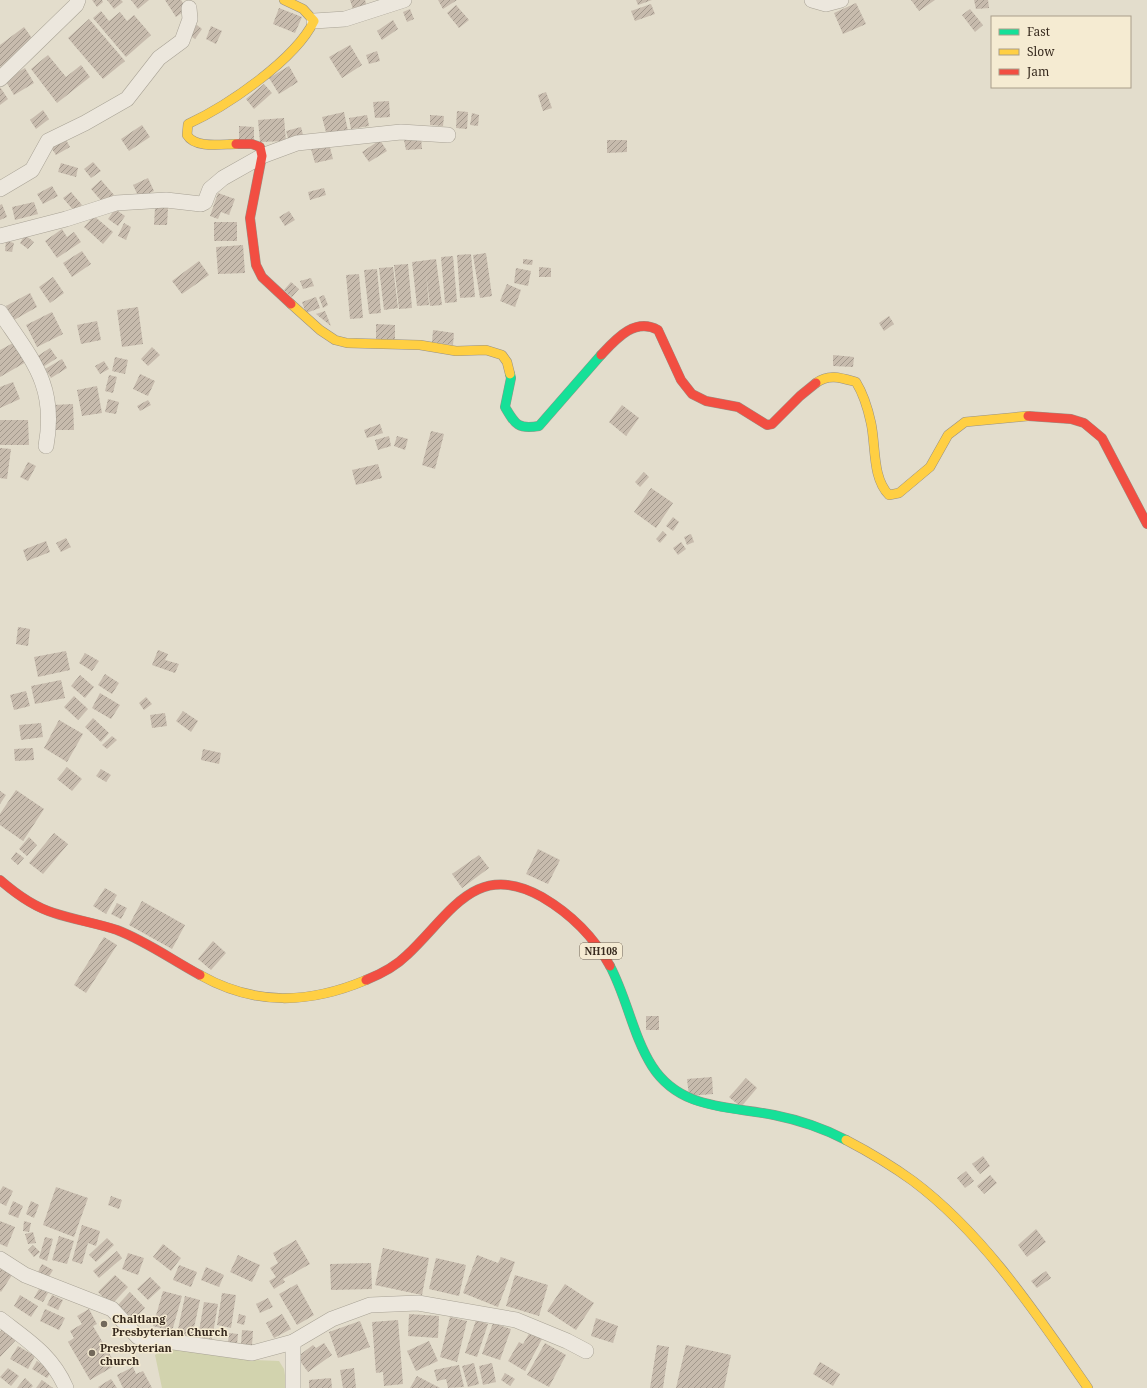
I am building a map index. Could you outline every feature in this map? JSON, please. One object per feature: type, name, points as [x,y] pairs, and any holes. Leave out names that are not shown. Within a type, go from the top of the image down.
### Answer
[{"type":"main road","points":[[284,0],[303,9],[314,21],[313,27],[303,40],[278,62],[220,108],[188,124],[186,130],[187,136],[192,141],[201,143],[258,145],[262,156],[250,218],[256,265],[262,277],[270,286],[320,330],[335,340],[347,343],[420,345],[456,351],[486,350],[502,355],[507,362],[511,378],[505,407],[512,419],[519,426],[528,428],[539,426],[617,338],[634,327],[651,326],[658,330],[678,374],[693,395],[700,400],[733,405],[747,411],[767,425],[772,424],[800,396],[821,379],[833,376],[856,382],[863,394],[871,424],[879,480],[884,490],[889,495],[899,493],[930,467],[948,435],[965,422],[1027,416],[1071,419],[1084,424],[1102,438],[1147,524]]},
{"type":"main road","name":"NH108","points":[[0,880],[21,897],[52,912],[125,933],[221,986],[253,997],[305,995],[343,989],[376,977],[408,954],[452,905],[479,887],[495,884],[510,885],[532,892],[553,904],[576,921],[592,938],[607,960],[642,1046],[651,1064],[662,1080],[679,1094],[701,1104],[766,1113],[797,1120],[833,1133],[865,1148],[906,1175],[957,1219],[1005,1275],[1059,1346],[1088,1388]]},
{"type":"street","points":[[0,79],[76,5],[78,0]]},
{"type":"street","points":[[314,21],[345,19],[404,0]]},
{"type":"street","points":[[812,0],[826,4],[841,0]]},
{"type":"street","points":[[0,189],[32,170],[48,141],[85,123],[127,99],[159,58],[182,41],[190,19],[189,8]]},
{"type":"street","points":[[0,236],[66,219],[116,203],[166,200],[201,204],[205,202],[208,193],[217,183],[262,156],[297,143],[330,138],[402,132],[448,135]]},
{"type":"street","points":[[0,312],[31,358],[45,387],[49,430],[46,446]]},
{"type":"street","points":[[0,1259],[25,1275],[112,1309],[138,1337],[252,1353],[293,1342],[332,1319],[370,1305],[418,1303],[516,1320],[567,1341],[586,1351]]},
{"type":"street","points":[[0,1319],[43,1353],[59,1373],[66,1388]]},
{"type":"street","points":[[293,1342],[293,1388]]},
{"type":"green space","points":[[167,1346],[254,1360],[279,1361],[284,1369],[287,1388],[162,1388],[155,1355]]},
{"type":"building","points":[[92,0],[102,0],[103,2],[97,7]]},
{"type":"building","points":[[107,0],[121,0],[123,2],[114,9]]},
{"type":"building","points":[[131,0],[149,0],[138,9]]},
{"type":"building","points":[[165,0],[181,0],[187,9],[176,17]]},
{"type":"building","points":[[350,0],[365,0],[367,7],[354,12]]},
{"type":"building","points":[[438,0],[457,0],[443,9]]},
{"type":"building","points":[[636,0],[652,0],[638,5]]},
{"type":"building","points":[[911,0],[935,0],[919,11]]},
{"type":"building","points":[[974,0],[988,0],[989,8],[976,9]]},
{"type":"building","points":[[856,3],[866,24],[843,34],[834,13]]},
{"type":"building","points":[[651,4],[655,14],[635,21],[631,11]]},
{"type":"building","points":[[456,5],[469,20],[459,28],[447,13]]},
{"type":"building","points":[[279,8],[302,17],[295,33],[273,24]]},
{"type":"building","points":[[410,9],[414,19],[407,22],[403,12]]},
{"type":"building","points":[[970,9],[983,25],[975,32],[962,15]]},
{"type":"building","points":[[101,11],[109,21],[120,12],[127,21],[134,15],[151,35],[126,57],[93,18]]},
{"type":"building","points":[[89,19],[125,61],[103,79],[68,38]]},
{"type":"building","points":[[393,20],[398,29],[382,40],[377,31]]},
{"type":"building","points":[[197,25],[202,29],[195,39],[189,35]]},
{"type":"building","points":[[211,26],[222,31],[216,44],[206,39]]},
{"type":"building","points":[[24,27],[34,41],[0,67],[0,45]]},
{"type":"building","points":[[350,45],[362,65],[342,78],[329,57]]},
{"type":"building","points":[[377,51],[380,61],[369,64],[366,55]]},
{"type":"building","points":[[48,55],[66,77],[81,65],[90,77],[57,103],[31,69]]},
{"type":"building","points":[[289,66],[298,82],[279,94],[269,78]]},
{"type":"building","points":[[25,68],[34,83],[14,95],[5,80]]},
{"type":"building","points":[[264,84],[272,93],[254,109],[246,99]]},
{"type":"building","points":[[0,87],[8,99],[0,105]]},
{"type":"building","points":[[546,92],[552,108],[543,111],[538,95]]},
{"type":"building","points":[[389,101],[390,117],[375,118],[373,102]]},
{"type":"building","points":[[43,110],[49,119],[36,129],[30,120]]},
{"type":"building","points":[[457,111],[468,112],[467,129],[456,128]]},
{"type":"building","points":[[344,112],[348,131],[327,136],[322,117]]},
{"type":"building","points":[[472,113],[479,115],[478,126],[470,125]]},
{"type":"building","points":[[367,115],[369,126],[351,129],[349,118]]},
{"type":"building","points":[[430,115],[444,116],[443,126],[430,125]]},
{"type":"building","points":[[284,118],[286,141],[260,142],[258,120]]},
{"type":"building","points":[[142,125],[150,137],[129,151],[121,139]]},
{"type":"building","points":[[239,126],[254,127],[254,139],[239,139]]},
{"type":"building","points":[[301,127],[304,139],[289,142],[286,131]]},
{"type":"building","points":[[65,138],[70,147],[56,155],[50,146]]},
{"type":"building","points":[[421,138],[422,149],[406,150],[404,140]]},
{"type":"building","points":[[380,140],[387,151],[369,162],[362,152]]},
{"type":"building","points":[[607,140],[627,140],[627,152],[607,153]]},
{"type":"building","points":[[329,144],[333,159],[315,163],[311,149]]},
{"type":"building","points":[[93,162],[101,171],[91,178],[84,169]]},
{"type":"building","points":[[61,163],[78,168],[76,177],[58,172]]},
{"type":"building","points":[[148,178],[154,191],[139,198],[133,185]]},
{"type":"building","points":[[101,180],[114,195],[104,204],[91,189]]},
{"type":"building","points":[[52,186],[58,196],[43,204],[37,194]]},
{"type":"building","points":[[324,188],[326,195],[310,200],[308,192]]},
{"type":"building","points":[[71,192],[82,205],[74,211],[63,198]]},
{"type":"building","points":[[218,193],[235,199],[229,215],[221,212],[218,219],[210,216]]},
{"type":"building","points":[[34,202],[38,214],[15,220],[12,207]]},
{"type":"building","points":[[2,204],[7,217],[0,220],[0,205]]},
{"type":"building","points":[[155,208],[168,208],[167,225],[154,225]]},
{"type":"building","points":[[115,209],[125,216],[118,226],[108,219]]},
{"type":"building","points":[[289,211],[295,220],[285,226],[279,217]]},
{"type":"building","points":[[94,216],[113,232],[103,244],[84,227]]},
{"type":"building","points":[[214,222],[237,222],[237,241],[214,241]]},
{"type":"building","points":[[124,223],[131,227],[126,240],[118,236]]},
{"type":"building","points":[[62,229],[67,237],[74,232],[81,242],[57,258],[45,241]]},
{"type":"building","points":[[25,235],[34,242],[28,249],[20,243]]},
{"type":"building","points":[[6,241],[14,243],[12,252],[5,251]]},
{"type":"building","points":[[243,245],[245,273],[218,274],[216,247]]},
{"type":"building","points":[[82,251],[91,264],[72,277],[63,263]]},
{"type":"building","points":[[486,253],[492,296],[480,298],[473,255]]},
{"type":"building","points":[[471,254],[475,297],[460,298],[457,255]]},
{"type":"building","points":[[453,256],[457,302],[445,303],[441,257]]},
{"type":"building","points":[[436,259],[442,305],[430,306],[426,273],[429,305],[417,306],[412,262]]},
{"type":"building","points":[[523,259],[533,260],[532,265],[523,264]]},
{"type":"building","points":[[199,261],[209,275],[182,294],[172,281]]},
{"type":"building","points":[[408,264],[412,308],[399,309],[394,265]]},
{"type":"building","points":[[393,267],[398,308],[384,310],[379,268]]},
{"type":"building","points":[[539,267],[551,268],[551,277],[539,277]]},
{"type":"building","points":[[516,268],[531,271],[528,286],[514,283]]},
{"type":"building","points":[[377,269],[381,313],[369,314],[364,270]]},
{"type":"building","points":[[359,274],[363,318],[350,319],[346,275]]},
{"type":"building","points":[[53,277],[64,293],[50,303],[39,287]]},
{"type":"building","points":[[311,278],[314,286],[303,289],[300,281]]},
{"type":"building","points":[[291,282],[299,289],[292,297],[284,290]]},
{"type":"building","points":[[507,284],[521,290],[515,307],[500,301]]},
{"type":"building","points":[[30,293],[37,307],[14,320],[6,306]]},
{"type":"building","points":[[324,295],[328,305],[323,308],[319,297]]},
{"type":"building","points":[[316,297],[320,308],[306,313],[302,302]]},
{"type":"building","points":[[138,307],[143,344],[122,347],[117,310]]},
{"type":"building","points":[[325,311],[331,326],[316,314]]},
{"type":"building","points":[[52,312],[63,334],[37,347],[26,325]]},
{"type":"building","points":[[889,316],[894,324],[884,331],[879,323]]},
{"type":"building","points":[[97,321],[101,340],[81,344],[77,325]]},
{"type":"building","points":[[376,324],[395,325],[395,339],[376,339]]},
{"type":"building","points":[[433,330],[454,333],[453,345],[432,342]]},
{"type":"building","points":[[15,342],[26,362],[0,377],[0,350]]},
{"type":"building","points":[[152,347],[160,355],[148,366],[141,359]]},
{"type":"building","points":[[50,348],[57,358],[43,367],[36,357]]},
{"type":"building","points":[[833,355],[854,357],[853,367],[833,366]]},
{"type":"building","points":[[115,357],[128,360],[125,374],[112,371]]},
{"type":"building","points":[[62,359],[67,368],[51,378],[45,369]]},
{"type":"building","points":[[104,361],[109,369],[100,374],[95,366]]},
{"type":"building","points":[[140,374],[155,381],[148,396],[133,389]]},
{"type":"building","points":[[109,375],[117,377],[113,393],[105,391]]},
{"type":"building","points":[[13,382],[20,399],[0,408],[0,387]]},
{"type":"building","points":[[97,386],[102,413],[82,416],[77,390]]},
{"type":"building","points":[[108,399],[119,402],[116,414],[105,412]]},
{"type":"building","points":[[148,400],[151,405],[140,411],[137,406]]},
{"type":"building","points":[[73,404],[74,430],[54,430],[53,405]]},
{"type":"building","points":[[622,405],[639,418],[626,436],[609,422]]},
{"type":"building","points":[[0,420],[28,420],[29,445],[0,445]]},
{"type":"building","points":[[380,424],[383,433],[367,438],[364,430]]},
{"type":"building","points":[[431,431],[444,434],[435,469],[422,465]]},
{"type":"building","points":[[389,436],[391,446],[378,450],[375,440]]},
{"type":"building","points":[[397,436],[408,439],[405,450],[394,446]]},
{"type":"building","points":[[0,448],[11,449],[7,479],[0,478]]},
{"type":"building","points":[[28,462],[36,466],[28,481],[20,477]]},
{"type":"building","points":[[378,464],[382,478],[356,485],[352,470]]},
{"type":"building","points":[[644,472],[649,477],[640,487],[635,482]]},
{"type":"building","points":[[651,488],[673,503],[656,528],[634,512]]},
{"type":"building","points":[[673,517],[679,522],[673,531],[666,526]]},
{"type":"building","points":[[663,531],[667,535],[660,543],[656,539]]},
{"type":"building","points":[[691,534],[694,542],[687,545],[684,537]]},
{"type":"building","points":[[66,538],[71,547],[61,552],[56,543]]},
{"type":"building","points":[[46,541],[50,552],[27,561],[23,550]]},
{"type":"building","points":[[681,542],[686,549],[678,555],[673,548]]},
{"type":"building","points":[[18,627],[30,629],[28,646],[16,644]]},
{"type":"building","points":[[158,650],[168,654],[165,660],[179,664],[175,673],[152,665]]},
{"type":"building","points":[[66,651],[70,670],[38,677],[34,657]]},
{"type":"building","points":[[85,653],[99,661],[92,671],[79,663]]},
{"type":"building","points":[[105,674],[119,683],[112,694],[98,685]]},
{"type":"building","points":[[80,675],[94,687],[85,698],[71,686]]},
{"type":"building","points":[[61,680],[65,698],[35,704],[31,686]]},
{"type":"building","points":[[26,691],[30,706],[14,710],[10,695]]},
{"type":"building","points":[[100,693],[120,705],[111,719],[92,708]]},
{"type":"building","points":[[74,696],[88,709],[78,720],[64,707]]},
{"type":"building","points":[[146,697],[152,704],[144,710],[139,703]]},
{"type":"building","points":[[183,711],[198,721],[191,732],[176,721]]},
{"type":"building","points":[[165,713],[167,726],[152,728],[150,715]]},
{"type":"building","points":[[93,718],[109,733],[101,742],[85,727]]},
{"type":"building","points":[[59,720],[83,734],[67,762],[44,748]]},
{"type":"building","points":[[41,723],[43,737],[21,740],[19,725]]},
{"type":"building","points":[[112,736],[117,740],[107,749],[102,745]]},
{"type":"building","points":[[33,748],[34,760],[15,761],[14,749]]},
{"type":"building","points":[[203,749],[221,753],[219,764],[201,760]]},
{"type":"building","points":[[67,767],[82,779],[72,791],[57,779]]},
{"type":"building","points":[[101,769],[111,775],[106,782],[96,776]]},
{"type":"building","points":[[16,790],[44,809],[23,841],[0,825],[0,814]]},
{"type":"building","points":[[0,791],[6,795],[0,804]]},
{"type":"building","points":[[54,833],[68,844],[43,874],[29,863]]},
{"type":"building","points":[[29,837],[37,845],[27,856],[19,849]]},
{"type":"building","points":[[538,849],[560,860],[548,884],[526,874]]},
{"type":"building","points":[[16,852],[24,858],[18,865],[11,859]]},
{"type":"building","points":[[479,855],[489,868],[462,888],[452,874]]},
{"type":"building","points":[[105,888],[117,895],[106,914],[93,906]]},
{"type":"building","points":[[142,901],[185,925],[172,949],[129,925]]},
{"type":"building","points":[[117,903],[127,908],[121,919],[111,914]]},
{"type":"building","points":[[104,937],[117,945],[86,993],[74,985]]},
{"type":"building","points":[[213,941],[226,953],[211,970],[198,959]]},
{"type":"building","points":[[646,1016],[659,1016],[659,1030],[646,1030]]},
{"type":"building","points":[[712,1077],[713,1094],[689,1096],[687,1079]]},
{"type":"building","points":[[746,1078],[757,1088],[741,1107],[729,1097]]},
{"type":"building","points":[[983,1156],[990,1166],[980,1174],[972,1164]]},
{"type":"building","points":[[966,1171],[974,1181],[965,1188],[957,1178]]},
{"type":"building","points":[[990,1175],[997,1183],[984,1194],[977,1186]]},
{"type":"building","points":[[3,1186],[13,1191],[6,1206],[0,1203],[0,1191]]},
{"type":"building","points":[[56,1187],[88,1198],[74,1237],[43,1225]]},
{"type":"building","points":[[111,1196],[122,1200],[119,1209],[108,1205]]},
{"type":"building","points":[[13,1201],[23,1206],[18,1218],[8,1214]]},
{"type":"building","points":[[31,1201],[39,1205],[34,1218],[26,1214]]},
{"type":"building","points":[[0,1221],[15,1227],[7,1247],[0,1244]]},
{"type":"building","points":[[24,1221],[31,1223],[29,1232],[23,1231]]},
{"type":"building","points":[[82,1225],[100,1231],[96,1246],[88,1243],[82,1264],[72,1261]]},
{"type":"building","points":[[1036,1229],[1046,1242],[1027,1257],[1018,1245]]},
{"type":"building","points":[[33,1232],[36,1243],[28,1244],[25,1234]]},
{"type":"building","points":[[59,1236],[74,1241],[67,1264],[52,1260]]},
{"type":"building","points":[[45,1237],[53,1239],[47,1261],[39,1258]]},
{"type":"building","points":[[107,1238],[114,1245],[96,1262],[89,1255]]},
{"type":"building","points":[[296,1240],[310,1264],[283,1279],[285,1282],[274,1289],[269,1281],[276,1277],[270,1268],[278,1263],[273,1253]]},
{"type":"building","points":[[163,1244],[181,1258],[171,1271],[153,1257]]},
{"type":"building","points":[[33,1245],[40,1252],[34,1257],[28,1250]]},
{"type":"building","points":[[383,1248],[429,1258],[422,1295],[375,1285]]},
{"type":"building","points":[[117,1251],[122,1258],[99,1278],[93,1271]]},
{"type":"building","points":[[128,1253],[144,1258],[138,1275],[122,1269]]},
{"type":"building","points":[[238,1255],[260,1265],[252,1282],[230,1272]]},
{"type":"building","points":[[477,1255],[498,1263],[501,1257],[515,1262],[498,1307],[463,1293]]},
{"type":"building","points":[[436,1258],[466,1265],[459,1296],[429,1289]]},
{"type":"building","points":[[371,1263],[372,1289],[331,1290],[330,1264]]},
{"type":"building","points":[[42,1264],[53,1270],[48,1278],[38,1272]]},
{"type":"building","points":[[179,1265],[197,1272],[191,1287],[173,1280]]},
{"type":"building","points":[[0,1267],[12,1275],[1,1292],[0,1291]]},
{"type":"building","points":[[206,1267],[224,1275],[219,1287],[201,1280]]},
{"type":"building","points":[[1046,1271],[1051,1278],[1037,1288],[1031,1281]]},
{"type":"building","points":[[115,1275],[128,1287],[111,1305],[98,1292]]},
{"type":"building","points":[[515,1275],[548,1285],[539,1316],[506,1306]]},
{"type":"building","points":[[150,1277],[161,1288],[148,1300],[137,1289]]},
{"type":"building","points":[[297,1284],[314,1315],[297,1325],[279,1294]]},
{"type":"building","points":[[565,1284],[594,1303],[576,1330],[547,1311]]},
{"type":"building","points":[[39,1289],[48,1293],[43,1302],[34,1298]]},
{"type":"building","points":[[163,1291],[182,1296],[172,1331],[153,1326]]},
{"type":"building","points":[[130,1292],[145,1308],[132,1321],[117,1306]]},
{"type":"building","points":[[222,1293],[236,1295],[231,1328],[217,1325]]},
{"type":"building","points":[[20,1295],[38,1306],[31,1317],[14,1306]]},
{"type":"building","points":[[52,1295],[63,1300],[58,1310],[47,1305]]},
{"type":"building","points":[[185,1296],[200,1300],[192,1337],[177,1334]]},
{"type":"building","points":[[268,1298],[273,1307],[260,1313],[256,1304]]},
{"type":"building","points":[[204,1302],[218,1304],[212,1339],[198,1337]]},
{"type":"building","points":[[45,1309],[65,1318],[59,1330],[40,1321]]},
{"type":"building","name":"Presbyterian church","points":[[89,1309],[97,1324],[93,1326],[116,1365],[90,1380],[68,1342],[74,1338],[70,1331],[82,1324],[77,1316]]},
{"type":"building","points":[[239,1314],[246,1316],[244,1325],[237,1323]]},
{"type":"building","points":[[282,1314],[291,1329],[274,1338],[266,1323]]},
{"type":"building","points":[[409,1314],[439,1316],[438,1338],[408,1336]]},
{"type":"building","points":[[450,1317],[467,1321],[457,1362],[440,1357]]},
{"type":"building","points":[[596,1318],[618,1326],[613,1343],[591,1336]]},
{"type":"building","points":[[398,1320],[403,1384],[384,1386],[383,1372],[376,1373],[372,1322]]},
{"type":"building","points":[[476,1320],[488,1324],[477,1357],[465,1353]]},
{"type":"building","points":[[360,1321],[370,1347],[338,1358],[329,1332]]},
{"type":"building","points":[[493,1323],[511,1329],[500,1360],[482,1354]]},
{"type":"building","points":[[3,1328],[16,1340],[0,1357],[0,1332]]},
{"type":"building","points":[[242,1330],[253,1331],[252,1345],[241,1345]]},
{"type":"building","points":[[530,1332],[542,1339],[525,1371],[508,1361],[519,1342],[523,1344]]},
{"type":"building","points":[[229,1333],[238,1334],[237,1344],[228,1343]]},
{"type":"building","points":[[429,1341],[438,1361],[416,1371],[407,1351]]},
{"type":"building","points":[[324,1343],[332,1355],[308,1372],[297,1357],[313,1345],[316,1348]]},
{"type":"building","points":[[545,1343],[566,1355],[549,1387],[527,1375]]},
{"type":"building","points":[[657,1345],[669,1347],[663,1388],[650,1388]]},
{"type":"building","points":[[686,1345],[731,1355],[724,1388],[676,1388]]},
{"type":"building","points":[[18,1346],[35,1356],[28,1369],[10,1359]]},
{"type":"building","points":[[37,1361],[52,1371],[47,1378],[32,1369]]},
{"type":"building","points":[[820,1362],[840,1374],[833,1386],[813,1374]]},
{"type":"building","points":[[474,1363],[479,1384],[468,1387],[462,1366]]},
{"type":"building","points":[[492,1363],[496,1382],[483,1385],[479,1366]]},
{"type":"building","points":[[459,1365],[464,1387],[448,1388],[446,1379],[437,1381],[434,1370]]},
{"type":"building","points":[[133,1367],[136,1374],[143,1371],[152,1388],[123,1388],[117,1375]]},
{"type":"building","points":[[8,1368],[19,1376],[11,1386],[0,1377]]},
{"type":"building","points":[[354,1368],[356,1388],[343,1388],[340,1370]]},
{"type":"building","points":[[505,1373],[515,1379],[510,1386],[501,1380]]},
{"type":"building","points":[[417,1376],[440,1388],[410,1388]]},
{"type":"building","points":[[25,1378],[33,1386],[31,1388],[17,1388]]},
{"type":"building","points":[[331,1378],[332,1388],[309,1388],[309,1380]]},
{"type":"building","points":[[111,1379],[117,1388],[98,1387]]},
{"type":"building","points":[[42,1380],[53,1388],[36,1388]]},
{"type":"traffic: fast","points":[[510,374],[511,378],[505,407],[518,424],[526,427],[539,426],[601,355]]},
{"type":"traffic: fast","points":[[610,966],[645,1054],[663,1080],[677,1091],[707,1104],[793,1119],[820,1128],[846,1140]]},
{"type":"traffic: slow","points":[[236,144],[210,145],[196,142],[187,135],[188,124],[240,94],[276,66],[305,36],[314,21],[303,9],[284,0]]},
{"type":"traffic: slow","points":[[291,304],[320,330],[335,340],[347,343],[420,345],[456,351],[486,350],[502,355],[507,362],[510,374]]},
{"type":"traffic: slow","points":[[816,383],[831,377],[856,382],[870,418],[877,471],[880,480],[889,495],[899,493],[930,467],[948,435],[965,422],[1028,416]]},
{"type":"traffic: slow","points":[[200,975],[241,992],[262,997],[282,998],[324,994],[366,980]]},
{"type":"traffic: slow","points":[[846,1140],[880,1159],[913,1181],[939,1202],[964,1226],[1008,1277],[1088,1388]]},
{"type":"traffic: jam","points":[[236,144],[252,144],[260,147],[262,156],[250,218],[256,265],[262,277],[291,304]]},
{"type":"traffic: jam","points":[[601,355],[626,332],[634,328],[642,326],[658,330],[681,380],[692,394],[706,401],[738,407],[767,425],[772,424],[800,396],[816,383]]},
{"type":"traffic: jam","points":[[1028,416],[1071,419],[1084,423],[1102,438],[1147,524]]},
{"type":"traffic: jam","points":[[0,880],[32,904],[62,915],[128,934],[200,975]]},
{"type":"traffic: jam","points":[[366,980],[388,969],[403,959],[451,909],[466,897],[481,888],[499,884],[519,887],[542,897],[563,911],[581,927],[597,945],[610,966]]},
{"type":"place","name":"Chaltlang Presbyterian Church","points":[[104,1324]]},
{"type":"place","name":"Presbyterian church","points":[[92,1353]]}]
